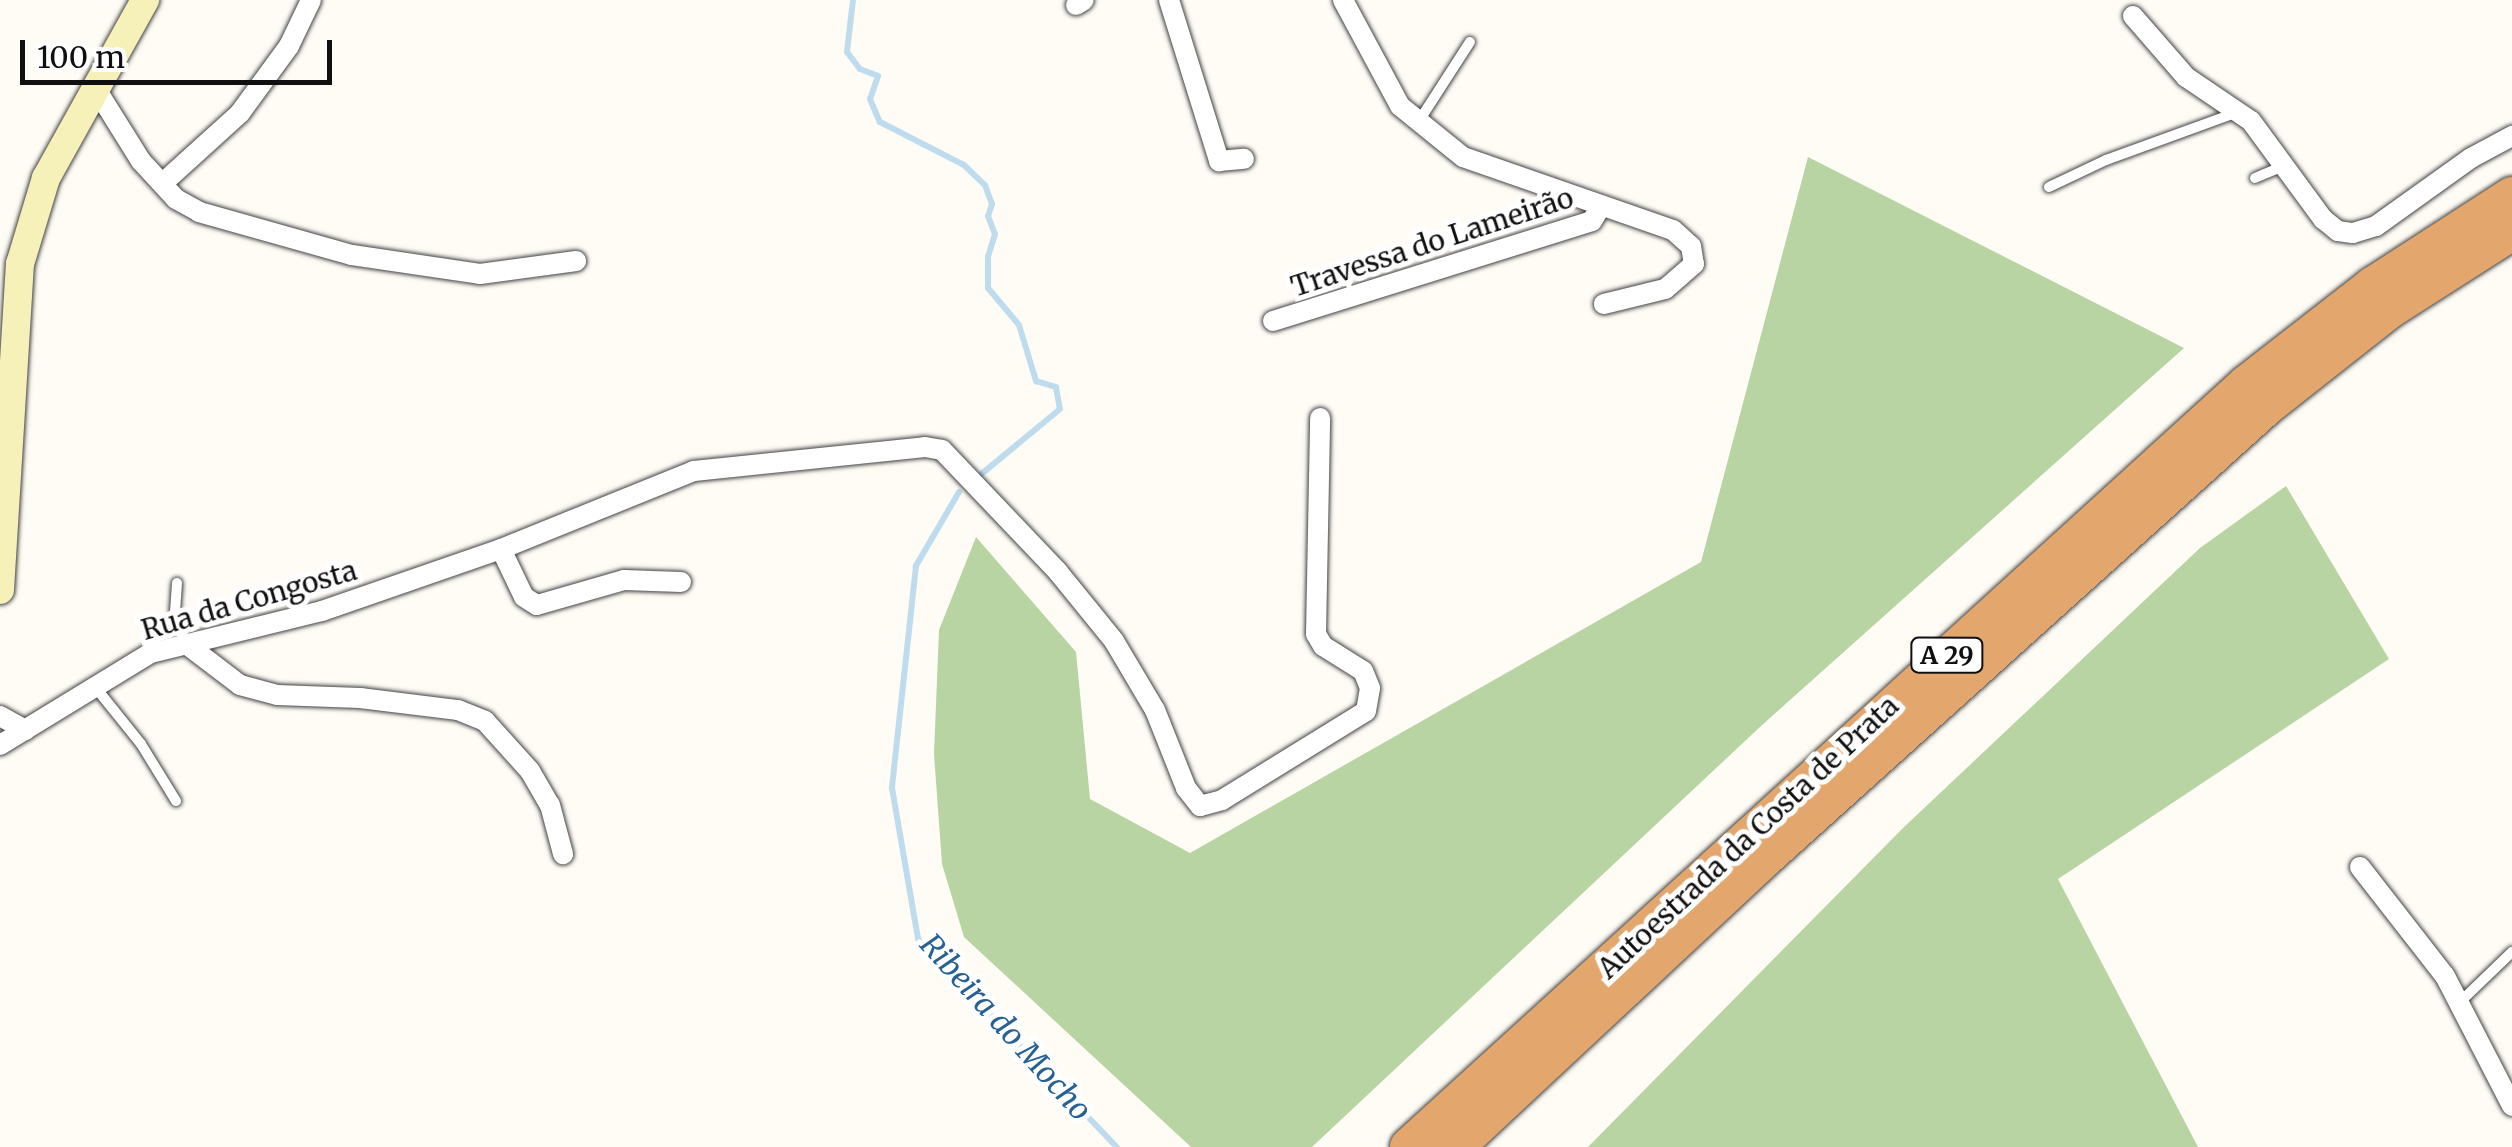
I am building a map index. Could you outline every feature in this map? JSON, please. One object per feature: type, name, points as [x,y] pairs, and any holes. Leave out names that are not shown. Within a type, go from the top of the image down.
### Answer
[{"type":"highway","name":"Autoestrada da Costa de Prata","points":[[1409,1147],[2247,384],[2373,286],[2512,196]]},
{"type":"highway","name":"Autoestrada da Costa de Prata","points":[[1455,1147],[1766,857],[2268,405],[2390,309],[2512,231]]},
{"type":"street","points":[[0,590],[5,416],[20,264],[46,178],[145,0]]},
{"type":"street","points":[[164,182],[240,113],[289,46],[310,0]]},
{"type":"street","points":[[1169,0],[1219,162],[1244,160]]},
{"type":"street","name":"Travessa do Lameirão","points":[[1343,0],[1400,106],[1463,157],[1673,230],[1691,246],[1694,264],[1665,288],[1604,304]]},
{"type":"street","points":[[2134,16],[2186,77],[2239,112],[2286,165],[2323,219],[2338,231],[2353,234],[2376,226],[2472,158],[2512,136]]},
{"type":"street","points":[[96,89],[141,161],[176,199],[198,212],[352,255],[480,274],[576,262]]},
{"type":"street","name":"Travessa do Lameirão","points":[[1273,322],[1592,221],[1601,206]]},
{"type":"street","name":"Rua da Congosta","points":[[0,745],[151,653],[322,611],[501,549],[694,471],[925,447],[942,450],[1058,572],[1114,641],[1155,710],[1186,788],[1200,806],[1222,800],[1366,712],[1370,688],[1363,671],[1323,646],[1316,634],[1320,418]]},
{"type":"street","points":[[501,549],[524,597],[538,606],[624,580],[681,582]]},
{"type":"street","points":[[185,643],[240,684],[276,696],[399,702],[458,710],[485,721],[550,805],[563,854]]},
{"type":"street","points":[[0,716],[24,730]]},
{"type":"street","points":[[2360,867],[2445,976],[2512,1106]]},
{"type":"lane","points":[[1419,121],[1470,42]]},
{"type":"lane","points":[[2048,187],[2106,160],[2239,112]]},
{"type":"lane","points":[[2254,178],[2286,165]]},
{"type":"lane","points":[[178,583],[175,614],[185,643]]},
{"type":"lane","points":[[95,687],[141,744],[176,801]]},
{"type":"lane","points":[[2457,1005],[2512,952]]},
{"type":"green space","points":[[1808,157],[2184,348],[1761,726],[1312,1147],[1191,1147],[964,937],[942,864],[934,754],[939,630],[976,537],[1076,652],[1090,799],[1190,853],[1701,562]]},
{"type":"green space","points":[[2286,486],[2389,659],[2058,879],[2198,1147],[1588,1147],[1903,828],[2200,548]]},
{"type":"waterway","name":"Ribeira do Mocho","points":[[853,0],[847,52],[860,69],[878,76],[870,99],[880,122],[964,165],[985,185],[992,204],[988,216],[995,234],[988,257],[988,288],[1019,325],[1036,381],[1056,387],[1060,409],[979,476]]},
{"type":"waterway","name":"Ribeira do Mocho","points":[[959,492],[916,566],[892,788],[918,939],[1117,1147]]}]
